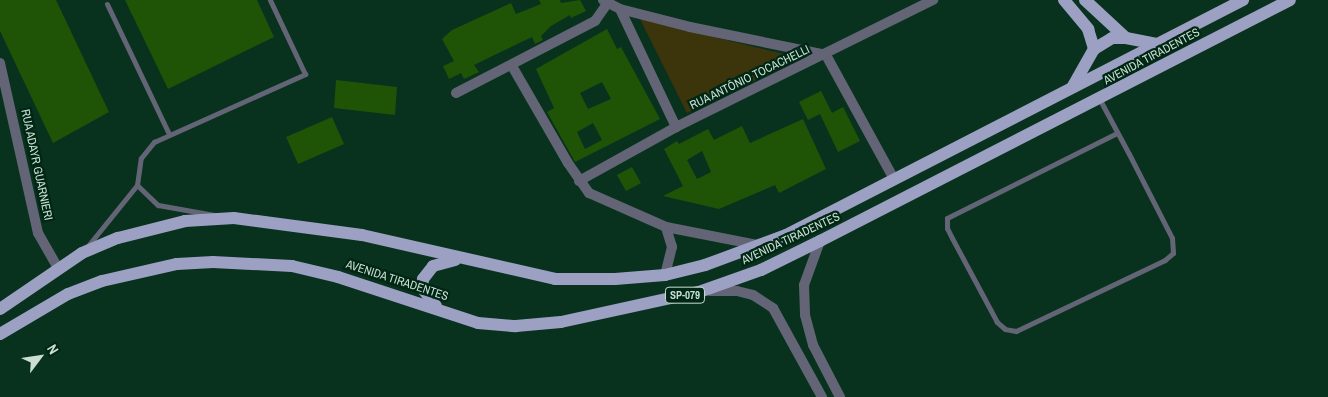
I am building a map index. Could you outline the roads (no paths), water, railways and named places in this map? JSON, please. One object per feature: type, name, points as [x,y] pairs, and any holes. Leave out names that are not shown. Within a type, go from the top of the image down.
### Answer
[{"type":"main road","points":[[1064,0],[1088,29],[1094,48]]},
{"type":"main road","points":[[1085,0],[1126,38]]},
{"type":"main road","name":"AVENIDA TIRADENTES","points":[[0,309],[82,253],[154,227],[234,218],[362,235],[460,259],[555,279],[615,279],[665,275],[763,246],[1243,0]]},
{"type":"main road","name":"AVENIDA TIRADENTES","points":[[0,334],[32,313],[68,294],[102,281],[177,264],[213,262],[292,266],[440,309],[478,323],[543,324],[699,292],[761,270],[820,241],[1100,100],[1290,0]]},
{"type":"main road","points":[[1073,86],[1094,48],[1112,38],[1126,38],[1156,44]]},
{"type":"main road","points":[[440,309],[426,297],[422,288],[423,279],[433,266],[460,259]]},
{"type":"street","name":"RUA ANTÔNIO TOCACHELLI","points":[[579,181],[676,127],[933,0]]},
{"type":"street","points":[[456,93],[512,66],[594,21],[605,2],[620,9],[826,54],[894,179]]},
{"type":"street","points":[[620,9],[676,127]]},
{"type":"street","name":"RUA ADAYR GUARNIERI","points":[[0,63],[38,233],[58,268]]},
{"type":"street","points":[[512,66],[579,181],[590,192],[666,227],[763,246]]},
{"type":"street","points":[[665,275],[672,247],[666,227]]},
{"type":"street","points":[[820,241],[804,285],[805,315],[810,336],[840,397]]},
{"type":"street","points":[[699,292],[737,291],[753,295],[772,308],[794,344],[822,397]]},
{"type":"street","points":[[794,344],[810,336]]},
{"type":"lane","points":[[82,253],[138,185],[141,158],[146,149],[168,134],[305,74],[270,0]]},
{"type":"lane","points":[[107,4],[168,134]]},
{"type":"lane","points":[[1100,100],[1117,132],[1172,238],[1173,253],[1165,260],[1016,331],[1005,330],[997,322],[952,238],[947,228],[947,218],[1117,132]]},
{"type":"lane","points":[[138,185],[158,204],[234,218]]}]
